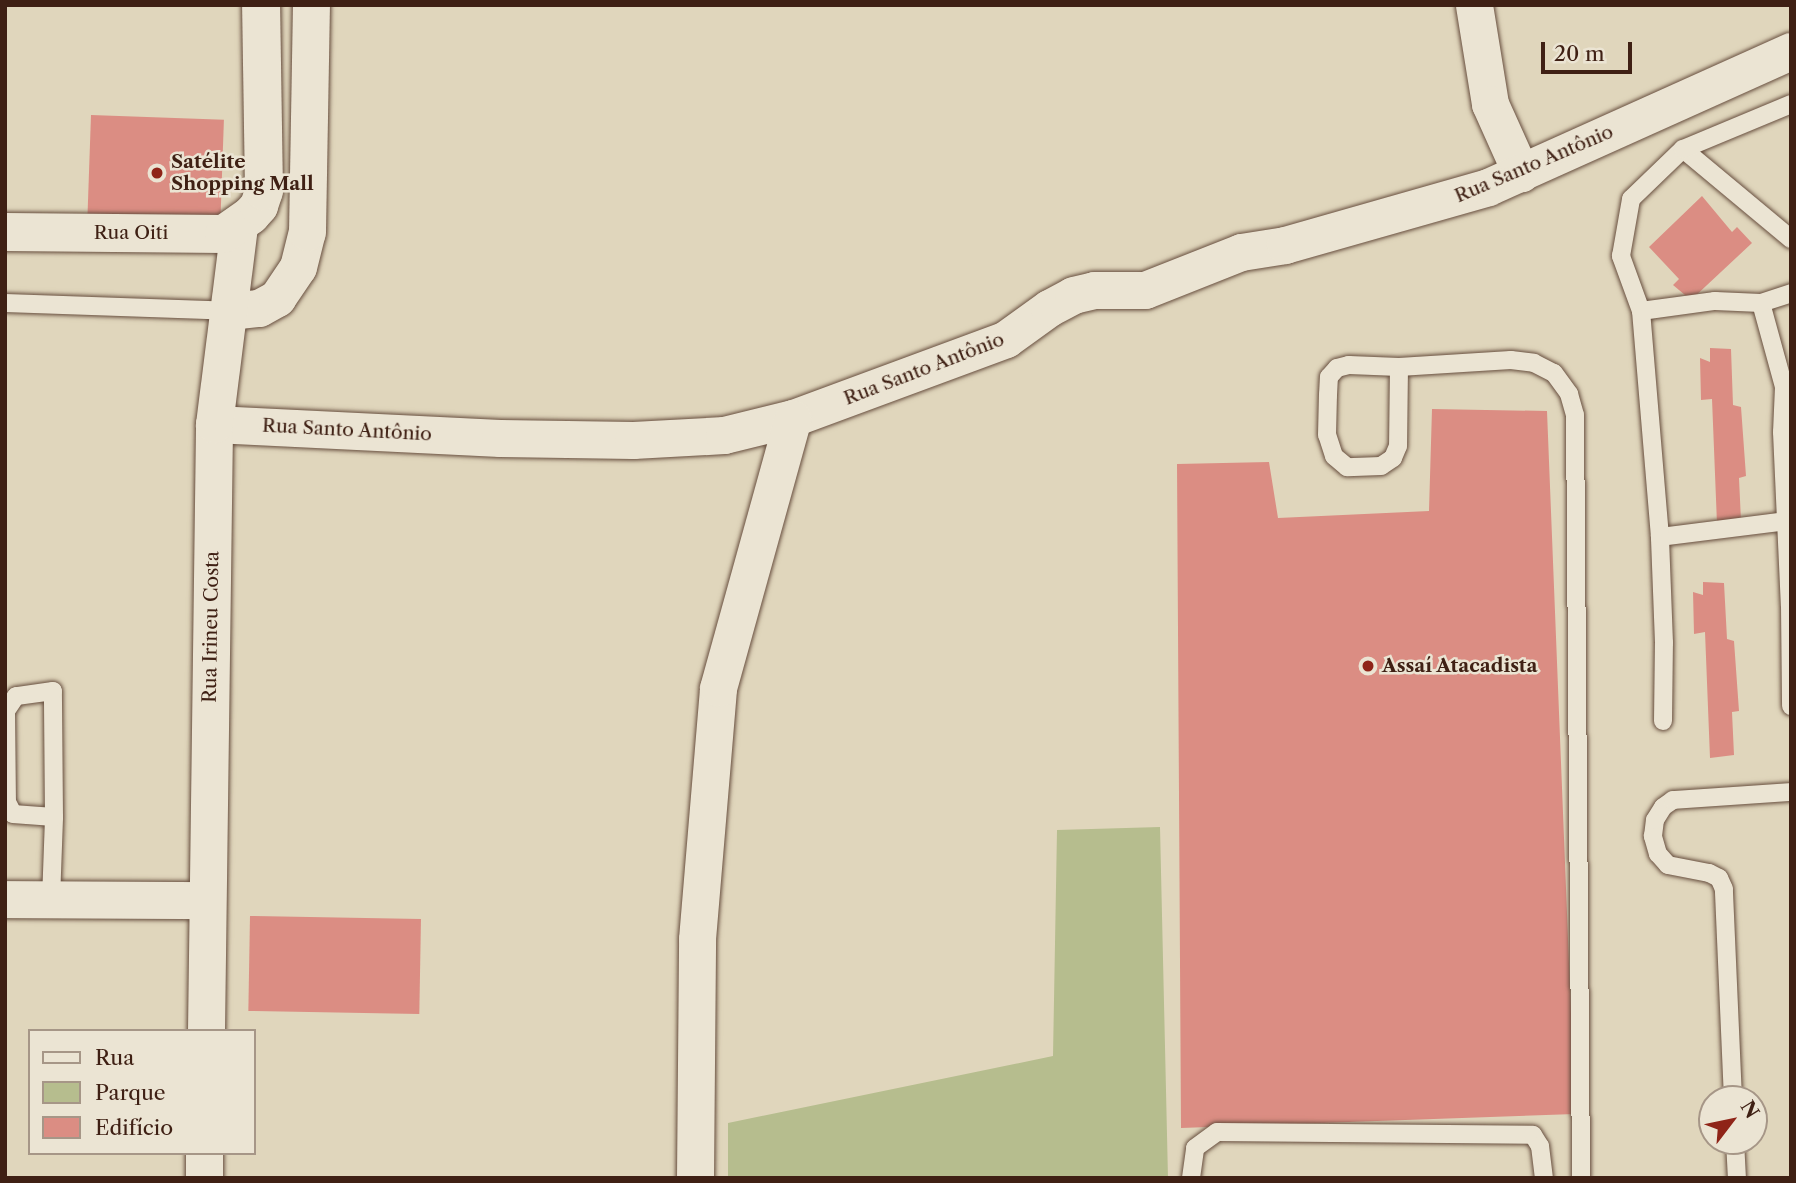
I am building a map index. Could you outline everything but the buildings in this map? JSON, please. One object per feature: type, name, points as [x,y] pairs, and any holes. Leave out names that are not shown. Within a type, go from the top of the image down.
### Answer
[{"type":"main road","points":[[245,220],[259,206],[264,191],[261,5]]},
{"type":"main road","name":"Rua Oiti","points":[[5,232],[224,234],[245,220]]},
{"type":"street","points":[[229,311],[259,308],[277,298],[298,267],[307,232],[311,5]]},
{"type":"street","points":[[1474,5],[1490,104],[1521,173]]},
{"type":"street","name":"Rua Santo Antônio","points":[[214,424],[500,438],[633,440],[724,435],[793,418],[1006,340],[1049,308],[1073,295],[1094,290],[1145,290],[1164,285],[1241,253],[1285,245],[1443,202],[1521,173],[1791,51]]},
{"type":"street","name":"Rua Irineu Costa","points":[[206,1029],[214,424],[229,311],[245,220]]},
{"type":"street","points":[[695,1178],[697,939],[718,688],[793,418]]},
{"type":"street","points":[[5,898],[207,900]]},
{"type":"street","points":[[204,1155],[204,1178]]},
{"type":"lane","points":[[1662,721],[1664,643],[1660,537],[1642,311],[1621,256],[1631,199],[1683,149],[1791,104]]},
{"type":"lane","points":[[1683,149],[1791,239]]},
{"type":"lane","points":[[1642,311],[1715,301],[1761,303],[1791,293]]},
{"type":"lane","points":[[5,303],[229,311]]},
{"type":"lane","points":[[1761,303],[1788,386],[1782,432],[1791,606],[1791,706]]},
{"type":"lane","points":[[1399,367],[1398,446],[1393,458],[1381,466],[1347,467],[1335,456],[1327,435],[1329,377],[1337,368],[1349,365],[1399,367],[1511,360],[1534,363],[1554,373],[1569,394],[1575,415],[1581,1178]]},
{"type":"lane","points":[[1660,537],[1786,520]]},
{"type":"lane","points":[[51,900],[54,817],[54,691],[16,696],[6,711],[7,802],[13,814],[54,817]]},
{"type":"lane","points":[[1732,1085],[1724,889],[1719,878],[1709,873],[1668,865],[1658,854],[1653,836],[1655,820],[1663,807],[1673,800],[1791,792]]},
{"type":"lane","points":[[1191,1178],[1195,1148],[1217,1132],[1238,1132],[1533,1135],[1540,1146],[1544,1178]]},
{"type":"lane","points":[[1736,1155],[1737,1178]]},
{"type":"green space","points":[[1160,827],[1168,1178],[728,1178],[728,1123],[1053,1056],[1057,830]]},
{"type":"place","name":"Satélite Shopping Mall","points":[[157,173]]},
{"type":"place","name":"Assaí Atacadista","points":[[1368,666]]}]
